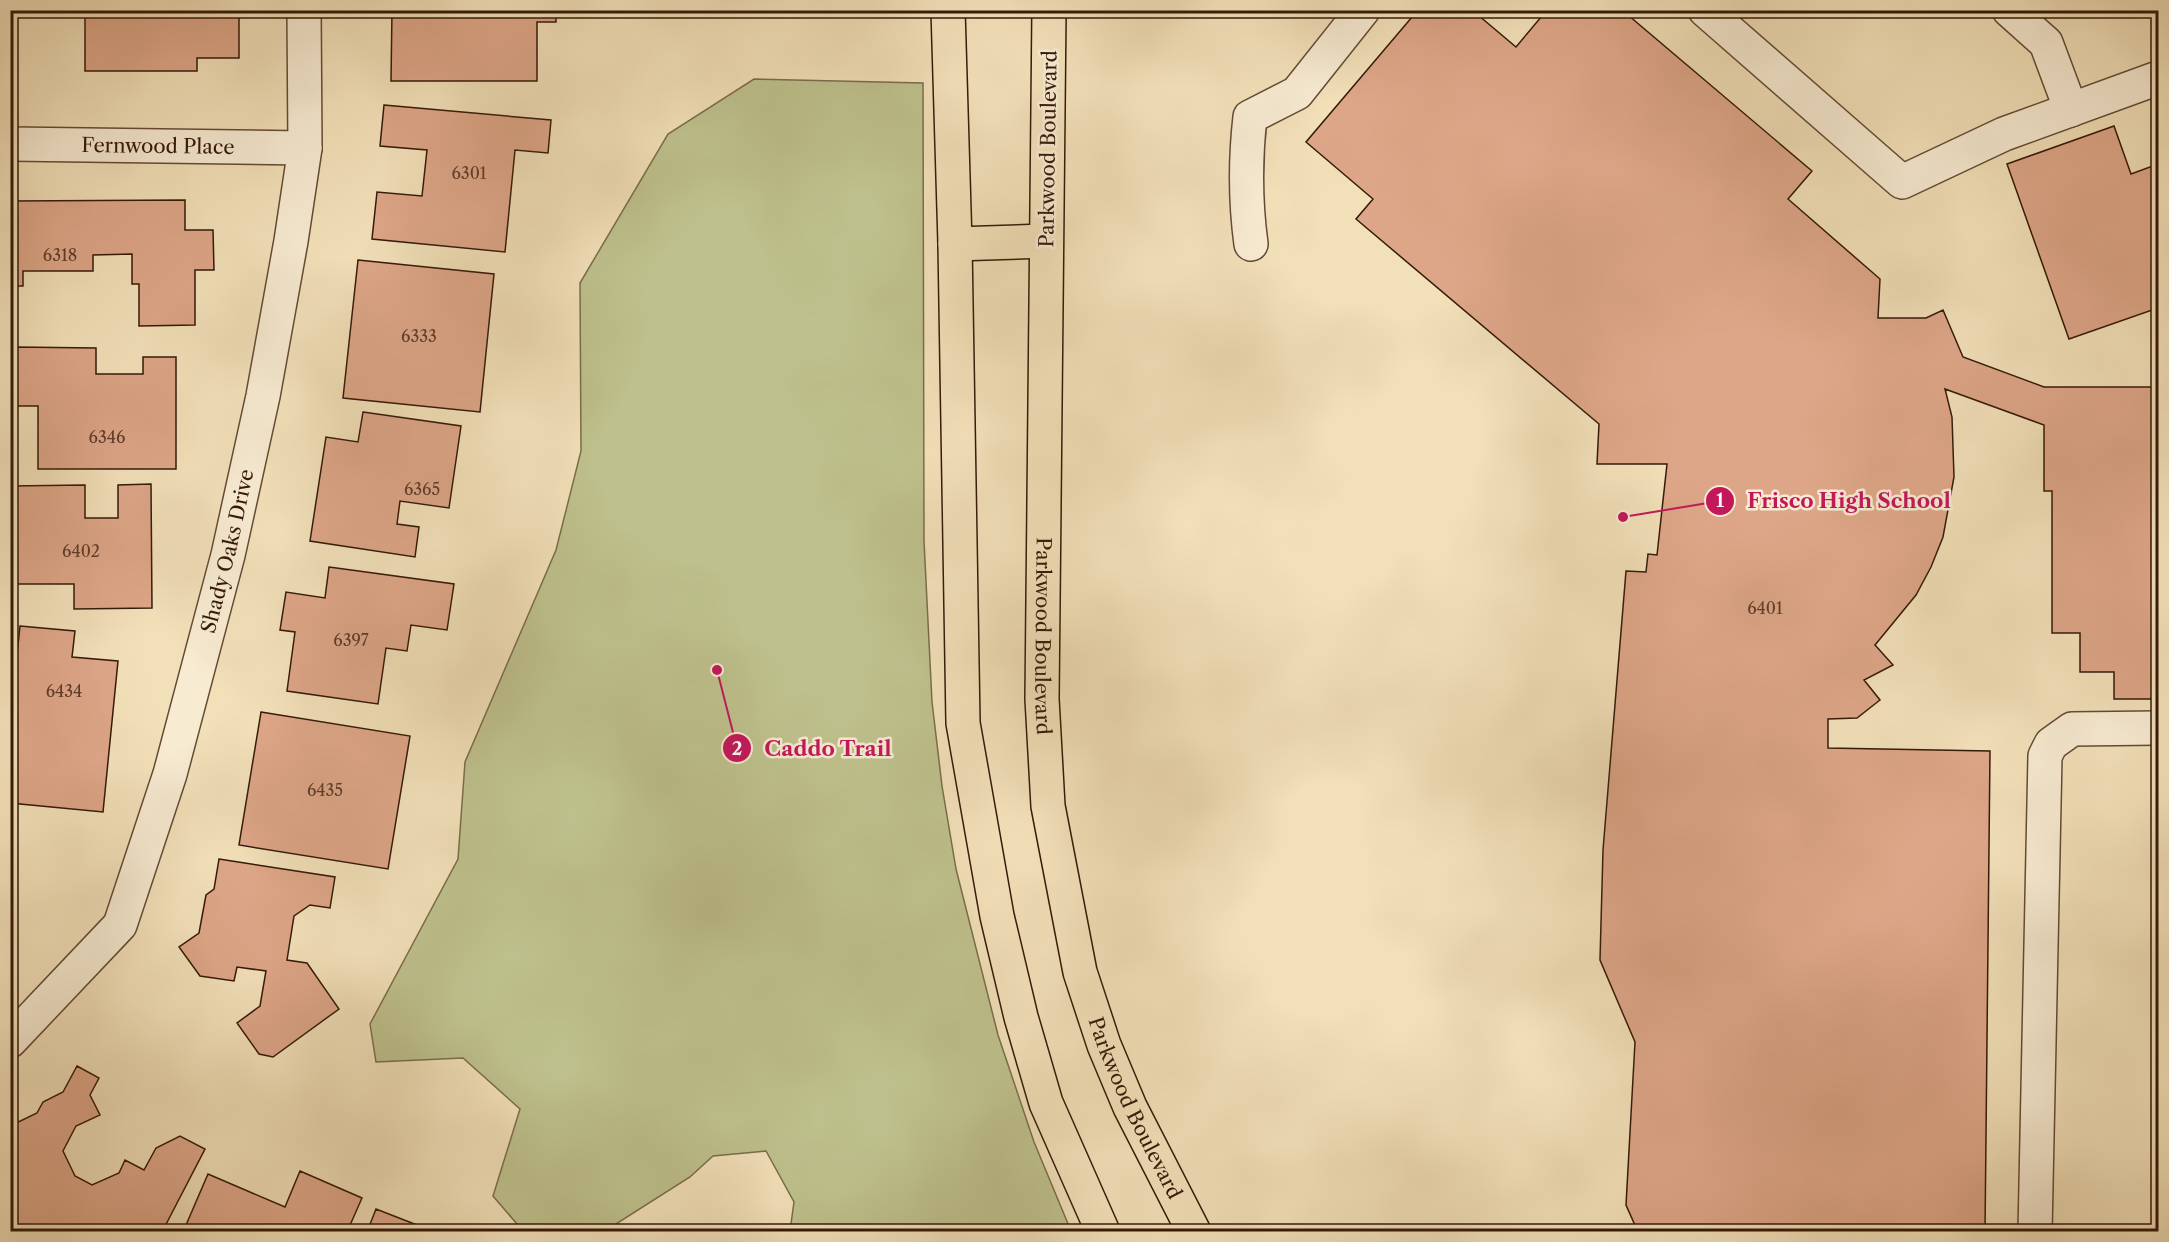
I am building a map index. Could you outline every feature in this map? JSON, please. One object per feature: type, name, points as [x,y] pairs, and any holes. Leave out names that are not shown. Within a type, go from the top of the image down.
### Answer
[{"type":"main road","points":[[948,10],[955,244],[963,723],[997,916],[1022,1017],[1046,1103],[1103,1232]]},
{"type":"main road","name":"Parkwood Boulevard","points":[[1049,10],[1042,699],[1048,806],[1080,972],[1104,1045],[1130,1107],[1194,1232]]},
{"type":"main road","points":[[955,244],[1045,241]]},
{"type":"street","name":"Shady Oaks Drive","points":[[10,1041],[120,925],[170,774],[228,555],[263,396],[305,148],[304,10]]},
{"type":"street","points":[[1251,244],[1245,201],[1245,168],[1250,117],[1297,93],[1363,10]]},
{"type":"street","points":[[1705,10],[1902,182],[2004,134],[2158,78]]},
{"type":"street","points":[[2009,10],[2046,44],[2071,110]]},
{"type":"street","name":"Fernwood Place","points":[[10,144],[305,148]]},
{"type":"street","points":[[2035,1232],[2045,756],[2051,744],[2072,729],[2158,728]]},
{"type":"green space","points":[[754,79],[923,83],[924,541],[932,702],[942,786],[956,869],[998,1035],[1034,1142],[1071,1231],[790,1231],[794,1202],[766,1151],[713,1156],[690,1177],[605,1231],[523,1231],[493,1196],[520,1109],[463,1058],[376,1062],[370,1024],[458,859],[465,762],[556,550],[581,451],[580,283],[668,134]]},
{"type":"building","points":[[85,10],[239,10],[239,58],[197,58],[197,71],[85,71]]},
{"type":"building","points":[[392,10],[556,10],[556,22],[537,22],[537,81],[391,81]]},
{"type":"building","points":[[1418,10],[1472,10],[1516,47],[1547,10],[1622,10],[1812,171],[1788,199],[1880,279],[1878,318],[1926,318],[1943,310],[1963,357],[2044,387],[2158,387],[2158,699],[2114,699],[2114,672],[2080,672],[2080,633],[2052,633],[2052,491],[2044,491],[2044,425],[1945,389],[1952,417],[1954,477],[1943,537],[1916,595],[1875,645],[1893,665],[1864,680],[1880,700],[1857,718],[1828,719],[1828,748],[1990,751],[1985,1232],[1638,1232],[1626,1205],[1635,1042],[1600,960],[1603,850],[1626,571],[1646,572],[1648,554],[1657,555],[1667,464],[1597,464],[1599,424],[1356,219],[1373,199],[1306,142]]},
{"type":"building","points":[[384,105],[551,120],[548,153],[515,150],[505,252],[372,239],[377,192],[422,196],[427,150],[380,146]]},
{"type":"building","points":[[2114,126],[2131,174],[2158,164],[2158,308],[2069,339],[2007,164]]},
{"type":"building","points":[[185,200],[185,230],[213,230],[214,270],[195,270],[195,325],[139,326],[139,284],[132,284],[132,254],[93,255],[93,271],[23,271],[23,286],[10,286],[10,201]]},
{"type":"building","points":[[358,260],[494,274],[480,412],[343,398]]},
{"type":"building","points":[[14,347],[96,348],[96,374],[143,374],[143,357],[176,357],[176,469],[38,469],[38,406],[14,406]]},
{"type":"building","points":[[363,412],[461,426],[449,508],[400,501],[397,524],[419,527],[415,557],[310,541],[326,437],[358,442]]},
{"type":"building","points":[[151,484],[152,608],[74,609],[74,584],[10,584],[10,486],[85,485],[85,518],[118,518],[118,485]]},
{"type":"building","points":[[329,567],[454,584],[447,630],[411,625],[407,651],[386,648],[378,704],[287,691],[295,632],[280,630],[286,592],[325,598]]},
{"type":"building","points":[[20,626],[75,631],[72,657],[118,661],[103,812],[10,803],[10,721]]},
{"type":"building","points":[[261,712],[410,736],[388,869],[239,845]]},
{"type":"building","points":[[219,859],[335,877],[330,908],[310,905],[294,916],[287,960],[307,963],[339,1009],[273,1057],[259,1054],[237,1023],[260,1006],[266,971],[237,967],[234,981],[200,976],[179,947],[199,933],[206,895],[214,889]]},
{"type":"building","points":[[77,1066],[99,1078],[90,1095],[100,1115],[76,1126],[63,1151],[75,1176],[92,1185],[119,1173],[125,1160],[144,1170],[156,1148],[180,1136],[205,1149],[162,1232],[10,1232],[10,1126],[37,1113],[43,1102],[63,1092]]},
{"type":"building","points":[[300,1171],[362,1198],[347,1232],[183,1232],[208,1174],[285,1207]]},
{"type":"building","points":[[376,1209],[417,1225],[414,1232],[367,1232]]},
{"type":"place","name":"Frisco High School","points":[[1623,517]]},
{"type":"place","name":"Caddo Trail","points":[[717,670]]}]
